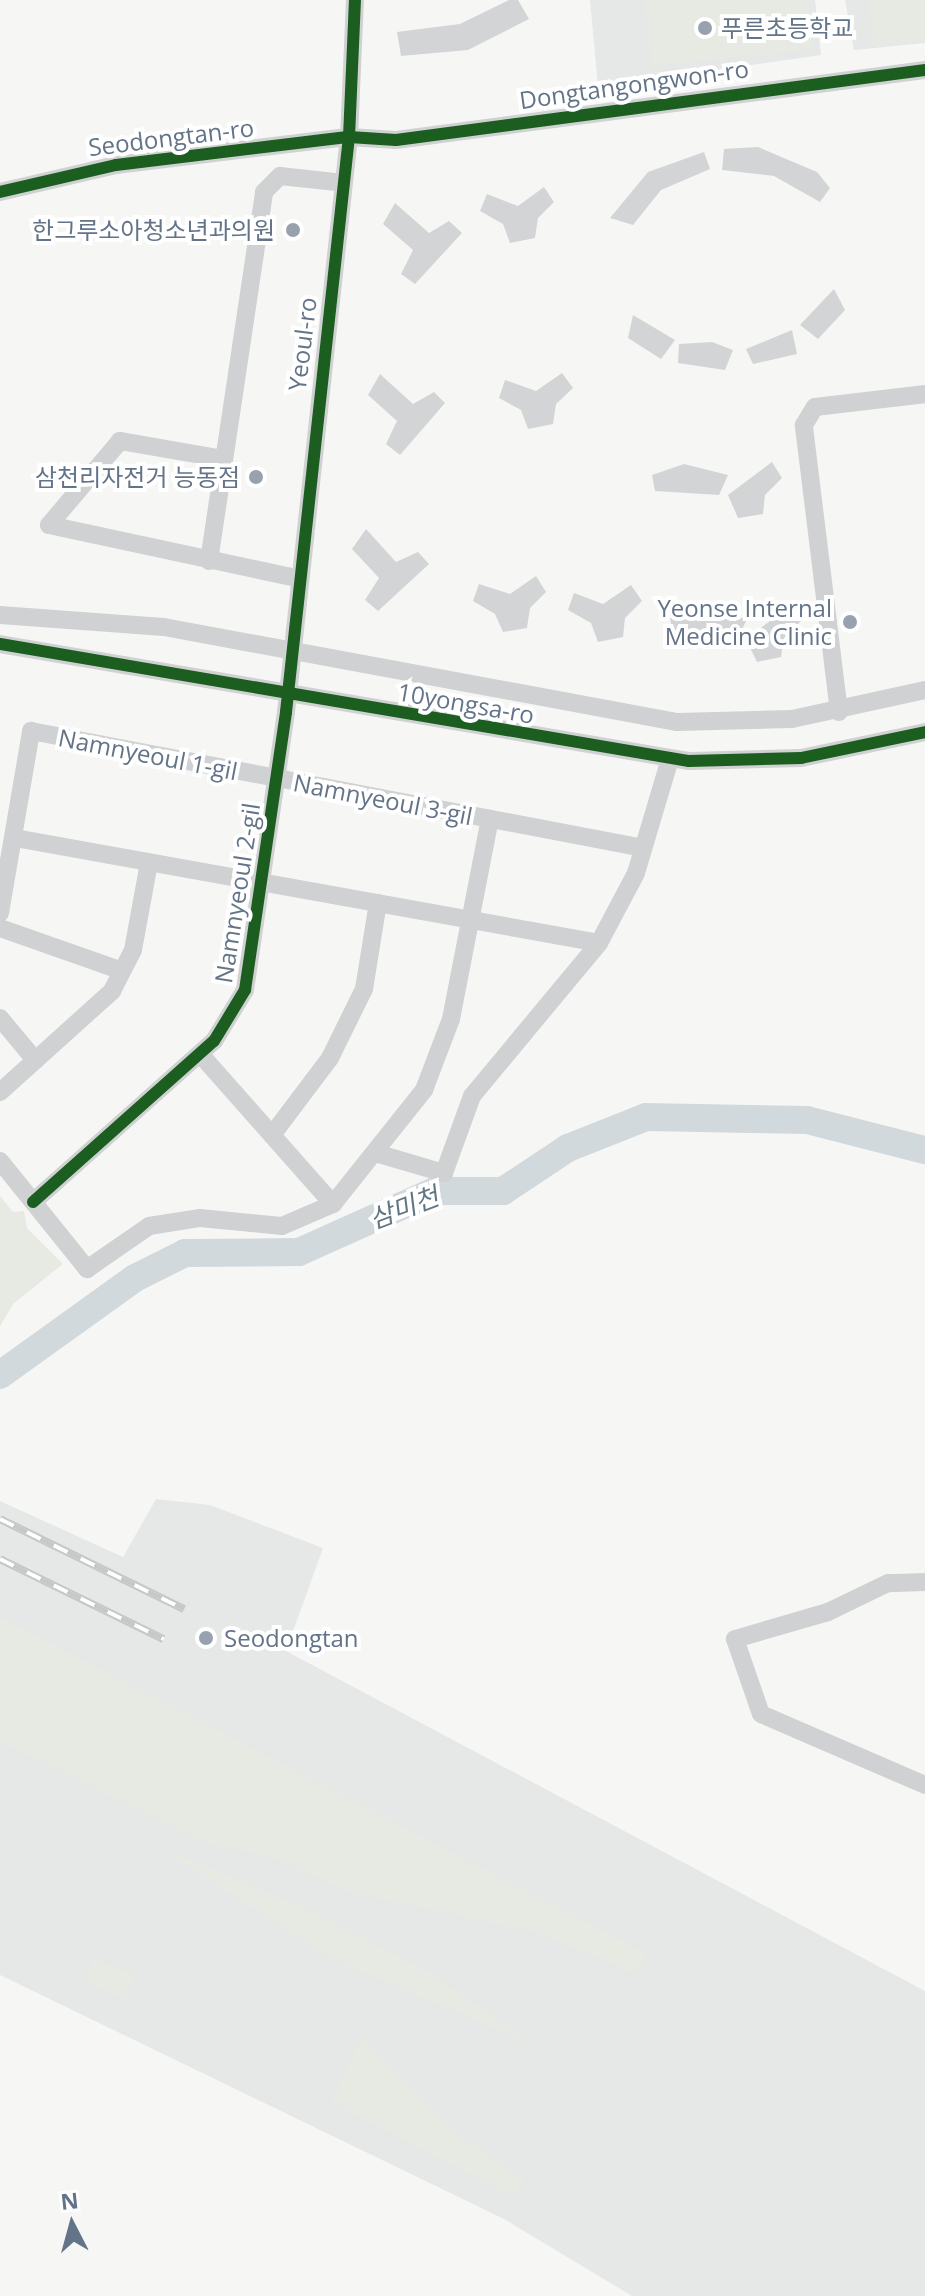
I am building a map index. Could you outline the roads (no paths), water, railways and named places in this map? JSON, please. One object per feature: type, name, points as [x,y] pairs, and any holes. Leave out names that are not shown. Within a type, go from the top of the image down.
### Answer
[{"type":"street","name":"Yeoul-ro","points":[[288,694],[296,578],[349,137],[355,0]]},
{"type":"street","name":"Dongtangongwon-ro","points":[[349,137],[396,140],[925,70]]},
{"type":"street","name":"Seodongtan-ro","points":[[0,192],[78,171],[349,137]]},
{"type":"street","points":[[209,561],[264,192],[280,176],[344,183]]},
{"type":"street","points":[[839,712],[804,425],[815,407],[925,394]]},
{"type":"street","points":[[224,459],[120,441],[49,525],[296,578]]},
{"type":"street","name":"10yongsa-ro","points":[[0,615],[104,618],[638,719],[748,723],[839,712],[925,690]]},
{"type":"street","name":"10yongsa-ro","points":[[0,644],[670,759],[801,758],[925,732]]},
{"type":"street","name":"Namnyeoul 2-gil","points":[[33,1202],[201,1055],[245,990],[263,883],[288,694]]},
{"type":"street","name":"Namnyeoul 1-gil","points":[[0,913],[31,731],[277,778]]},
{"type":"street","points":[[379,1154],[444,1173],[472,1096],[599,943],[643,848],[670,759]]},
{"type":"street","name":"Namnyeoul 3-gil","points":[[277,778],[643,848]]},
{"type":"street","name":"Namnyeoul 3-gil","points":[[33,1202],[87,1269],[149,1226],[200,1218],[282,1226],[333,1204],[379,1154],[424,1090],[451,1019],[473,920],[490,819]]},
{"type":"street","points":[[0,1092],[112,991],[122,971],[149,863],[15,838]]},
{"type":"street","name":"Namnyeoul 2-gil","points":[[149,863],[378,903]]},
{"type":"street","points":[[272,1135],[330,1058],[364,989],[378,903],[599,943]]},
{"type":"street","points":[[0,928],[122,971]]},
{"type":"street","points":[[0,1018],[35,1060]]},
{"type":"street","points":[[201,1055],[333,1204]]},
{"type":"street","points":[[0,1161],[33,1202]]},
{"type":"street","points":[[925,1582],[888,1583],[828,1612],[735,1639],[761,1714],[925,1785]]},
{"type":"waterway","name":"삼미천","points":[[0,1375],[135,1278],[185,1253],[299,1252],[435,1191],[503,1191],[568,1148],[646,1117],[807,1120],[925,1150]]},
{"type":"railway","points":[[0,1519],[184,1609]]},
{"type":"railway","points":[[0,1559],[163,1639]]},
{"type":"place","name":"푸른초등학교","points":[[705,28]]},
{"type":"place","name":"한그루소아청소년과의원","points":[[293,230]]},
{"type":"place","name":"삼천리자전거 능동점","points":[[256,477]]},
{"type":"place","name":"Yeonse Internal Medicine Clinic","points":[[850,622]]},
{"type":"place","name":"Seodongtan","points":[[206,1638]]}]
